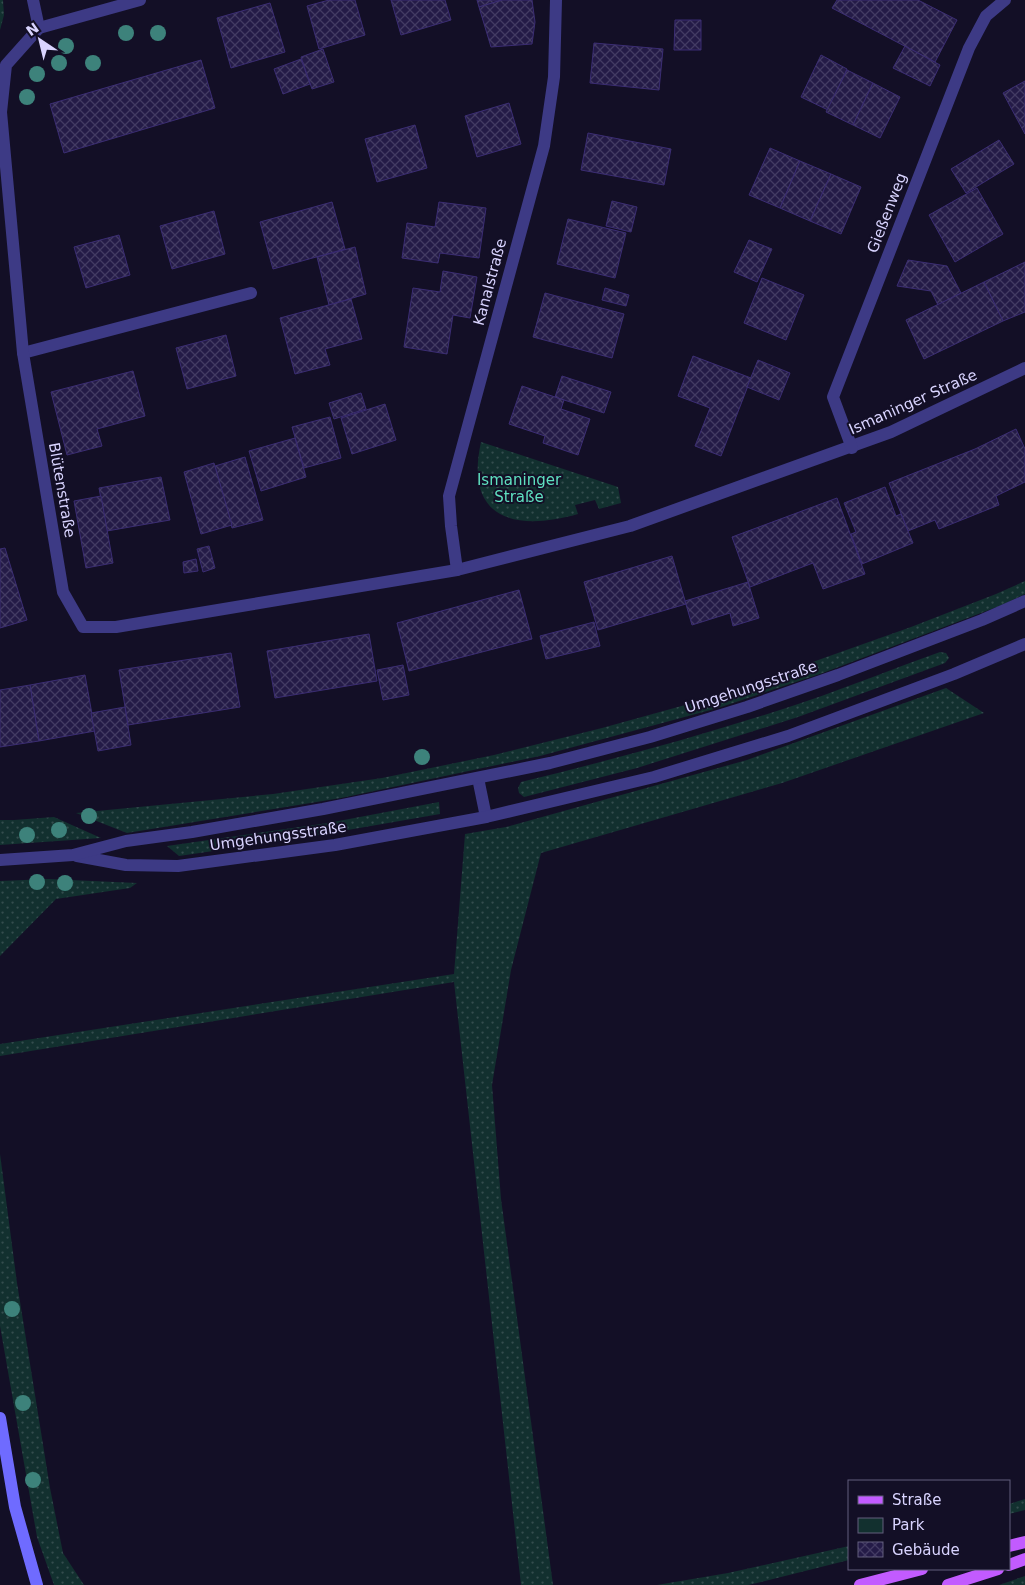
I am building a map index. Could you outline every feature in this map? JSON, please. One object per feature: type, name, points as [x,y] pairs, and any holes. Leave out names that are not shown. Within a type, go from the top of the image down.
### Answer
[{"type":"main road","points":[[1010,1546],[1025,1542]]},
{"type":"main road","points":[[1010,1565],[1025,1559]]},
{"type":"main road","points":[[860,1585],[918,1570]]},
{"type":"main road","points":[[948,1585],[995,1570]]},
{"type":"street","points":[[33,0],[39,28],[140,0]]},
{"type":"street","name":"Kanalstraße","points":[[457,570],[449,496],[544,146],[554,77],[556,0]]},
{"type":"street","name":"Gießenweg","points":[[852,448],[833,397],[969,48],[986,16],[1005,0]]},
{"type":"street","name":"Blütenstraße","points":[[39,28],[6,66],[1,112],[22,353],[63,592],[83,627]]},
{"type":"street","points":[[22,353],[251,292]]},
{"type":"street","name":"Ismaninger Straße","points":[[83,627],[116,627],[457,570],[630,526],[852,448],[891,432],[1025,368]]},
{"type":"street","name":"Umgehungsstraße","points":[[0,860],[72,855],[126,841],[323,809],[478,778],[650,737],[747,707],[847,672],[982,620],[1025,601]]},
{"type":"street","name":"Umgehungsstraße","points":[[72,855],[126,865],[178,866],[335,845],[486,817],[654,777],[788,736],[954,674],[1025,644]]},
{"type":"street","points":[[478,778],[486,817]]},
{"type":"street","points":[[0,1418],[15,1507],[37,1585]]},
{"type":"green space","points":[[0,0],[3,0],[4,15],[0,30]]},
{"type":"green space","name":"Ismaninger Straße","points":[[481,442],[618,487],[621,503],[599,509],[595,500],[575,505],[578,514],[534,521],[515,519],[500,514],[488,503],[480,488],[478,468]]},
{"type":"green space","points":[[1025,581],[1025,594],[1002,605],[820,674],[718,708],[540,756],[341,798],[127,833],[76,813],[273,794],[382,778],[494,755],[714,697],[911,627]]},
{"type":"green space","points":[[940,652],[946,653],[949,658],[945,663],[798,717],[637,768],[524,797],[519,793],[518,788],[521,782],[699,735],[821,696]]},
{"type":"green space","points":[[946,688],[984,713],[782,783],[541,853],[511,970],[492,1085],[501,1199],[553,1585],[521,1585],[454,982],[0,1056],[0,1044],[454,974],[465,834],[506,827],[747,760]]},
{"type":"green space","points":[[439,802],[440,814],[296,839],[179,856],[167,846],[328,823]]},
{"type":"green space","points":[[54,817],[101,838],[0,845],[0,820]]},
{"type":"green space","points":[[48,879],[137,883],[130,888],[56,899],[0,956],[0,881]]},
{"type":"green space","points":[[0,1154],[17,1283],[50,1488],[63,1553],[84,1585],[54,1585],[37,1537],[0,1326]]},
{"type":"green space","points":[[1025,1499],[1025,1510],[1010,1514],[1010,1504]]},
{"type":"green space","points":[[848,1546],[848,1560],[748,1585],[657,1585],[728,1573]]},
{"type":"green space","points":[[1025,1576],[1025,1585],[999,1585]]},
{"type":"building","points":[[329,0],[355,0],[365,35],[319,49],[307,6]]},
{"type":"building","points":[[391,0],[445,0],[451,20],[401,35]]},
{"type":"building","points":[[477,0],[502,0],[479,7]]},
{"type":"building","points":[[502,0],[532,0],[535,22],[532,44],[491,47],[479,7]]},
{"type":"building","points":[[837,0],[918,0],[957,20],[935,62],[832,8]]},
{"type":"building","points":[[270,3],[285,52],[231,68],[217,18]]},
{"type":"building","points":[[675,20],[701,20],[701,50],[674,50]]},
{"type":"building","points":[[594,43],[663,49],[659,90],[590,83]]},
{"type":"building","points":[[905,46],[940,65],[930,86],[893,68]]},
{"type":"building","points":[[323,49],[334,82],[312,89],[301,57]]},
{"type":"building","points":[[821,55],[847,69],[828,110],[801,97]]},
{"type":"building","points":[[301,59],[310,84],[283,94],[274,69]]},
{"type":"building","points":[[201,60],[215,108],[64,153],[50,104]]},
{"type":"building","points":[[847,70],[873,83],[853,125],[826,112]]},
{"type":"building","points":[[1025,81],[1025,134],[1003,93]]},
{"type":"building","points":[[873,83],[900,97],[880,138],[853,125]]},
{"type":"building","points":[[509,103],[521,144],[477,157],[465,116]]},
{"type":"building","points":[[415,125],[427,168],[377,182],[365,139]]},
{"type":"building","points":[[588,133],[671,149],[664,185],[581,170]]},
{"type":"building","points":[[999,140],[1014,164],[966,193],[951,169]]},
{"type":"building","points":[[770,148],[800,161],[780,208],[749,195]]},
{"type":"building","points":[[800,161],[831,174],[810,221],[780,208]]},
{"type":"building","points":[[831,174],[861,187],[841,234],[810,221]]},
{"type":"building","points":[[977,188],[1003,234],[955,262],[929,215]]},
{"type":"building","points":[[612,201],[637,207],[631,232],[606,226]]},
{"type":"building","points":[[332,202],[345,249],[273,269],[260,222]]},
{"type":"building","points":[[439,202],[486,208],[479,258],[440,253],[438,263],[402,258],[407,223],[435,227]]},
{"type":"building","points":[[214,211],[225,254],[172,269],[160,226]]},
{"type":"building","points":[[568,219],[626,233],[615,278],[557,264]]},
{"type":"building","points":[[119,235],[130,275],[86,288],[74,247]]},
{"type":"building","points":[[749,240],[772,249],[757,282],[734,272]]},
{"type":"building","points":[[355,247],[366,294],[329,305],[317,257]]},
{"type":"building","points":[[908,260],[947,266],[961,293],[938,305],[931,291],[897,286]]},
{"type":"building","points":[[1025,262],[1025,312],[1003,321],[984,282]]},
{"type":"building","points":[[443,271],[477,277],[470,318],[453,315],[447,354],[404,347],[413,288],[440,292]]},
{"type":"building","points":[[762,278],[804,295],[786,340],[744,323]]},
{"type":"building","points":[[984,282],[1003,321],[924,359],[906,320]]},
{"type":"building","points":[[605,288],[629,295],[626,306],[602,300]]},
{"type":"building","points":[[545,293],[624,314],[612,358],[533,337]]},
{"type":"building","points":[[351,299],[362,339],[325,349],[330,365],[295,374],[280,318]]},
{"type":"building","points":[[226,335],[236,376],[187,389],[176,348]]},
{"type":"building","points":[[693,356],[751,378],[721,456],[695,446],[710,408],[678,396]]},
{"type":"building","points":[[758,360],[790,373],[779,400],[747,387]]},
{"type":"building","points":[[133,371],[145,416],[97,429],[102,446],[67,455],[51,392]]},
{"type":"building","points":[[562,376],[611,392],[604,413],[555,397]]},
{"type":"building","points":[[522,386],[564,400],[561,409],[590,419],[578,455],[543,443],[545,436],[509,424]]},
{"type":"building","points":[[361,393],[366,409],[334,419],[329,403]]},
{"type":"building","points":[[385,404],[396,440],[352,454],[341,418]]},
{"type":"building","points":[[330,417],[341,458],[304,468],[292,427]]},
{"type":"building","points":[[1016,429],[1025,449],[1025,482],[996,496],[999,505],[939,529],[935,520],[908,531],[889,483],[975,449]]},
{"type":"building","points":[[295,438],[306,477],[261,491],[249,451]]},
{"type":"building","points":[[245,457],[263,520],[232,528],[215,466]]},
{"type":"building","points":[[214,463],[232,525],[201,534],[184,472]]},
{"type":"building","points":[[161,477],[170,520],[107,531],[99,488]]},
{"type":"building","points":[[885,487],[896,516],[901,514],[913,543],[862,564],[851,534],[856,532],[844,503]]},
{"type":"building","points":[[101,496],[113,563],[86,568],[74,501]]},
{"type":"building","points":[[837,498],[865,574],[823,589],[813,563],[750,587],[732,537]]},
{"type":"building","points":[[209,546],[215,568],[203,572],[197,549]]},
{"type":"building","points":[[5,548],[27,620],[0,628],[0,549]]},
{"type":"building","points":[[672,556],[686,604],[598,630],[584,582]]},
{"type":"building","points":[[196,559],[198,571],[184,573],[183,562]]},
{"type":"building","points":[[748,582],[759,618],[733,626],[730,613],[692,625],[685,601]]},
{"type":"building","points":[[519,590],[532,639],[409,671],[397,623]]},
{"type":"building","points":[[594,622],[600,646],[546,659],[540,636]]},
{"type":"building","points":[[369,634],[377,681],[275,698],[267,651]]},
{"type":"building","points":[[231,653],[240,707],[128,725],[119,670]]},
{"type":"building","points":[[403,665],[409,695],[383,700],[377,670]]},
{"type":"building","points":[[85,675],[95,731],[39,741],[30,685]]},
{"type":"building","points":[[30,685],[39,741],[0,747],[0,690]]},
{"type":"building","points":[[125,707],[131,745],[98,751],[91,713]]}]
